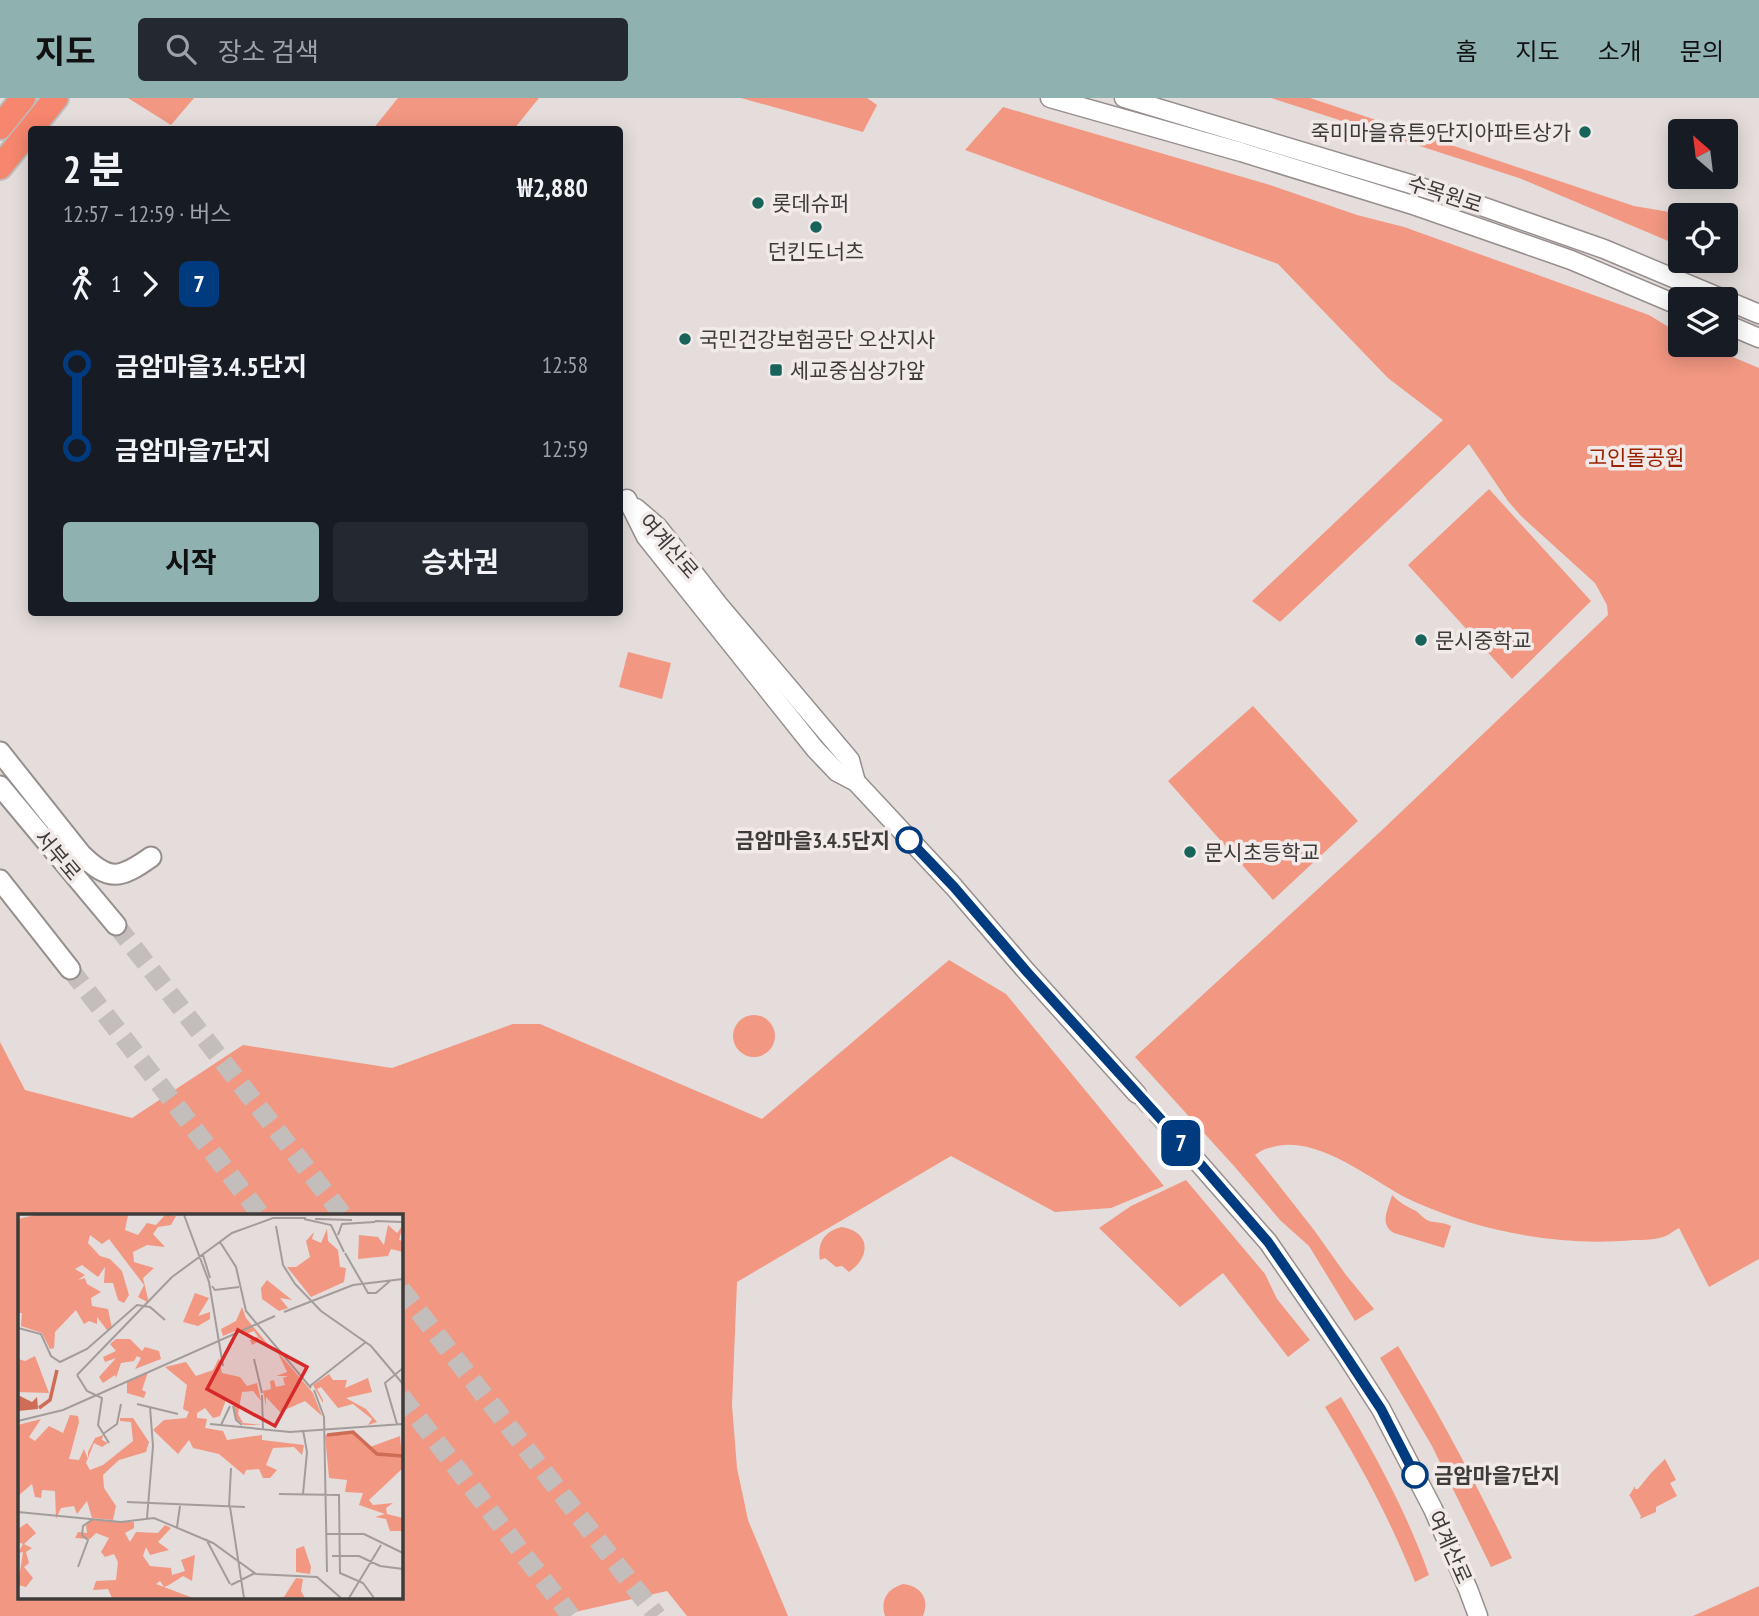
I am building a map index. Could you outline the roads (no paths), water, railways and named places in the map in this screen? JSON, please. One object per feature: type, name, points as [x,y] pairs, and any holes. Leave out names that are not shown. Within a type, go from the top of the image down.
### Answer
[{"type":"highway","points":[[0,127],[23,98]]},
{"type":"highway","points":[[33,126],[56,98]]},
{"type":"highway","points":[[0,167],[28,132]]},
{"type":"main road","points":[[0,752],[93,867],[108,874],[121,874],[151,857]]},
{"type":"main road","name":"서부로","points":[[0,786],[116,925]]},
{"type":"main road","points":[[0,880],[70,969]]},
{"type":"street","name":"수목원로","points":[[1050,98],[1241,152],[1416,206],[1571,260],[1668,301]]},
{"type":"street","name":"수목원로","points":[[1124,98],[1480,205],[1604,249],[1759,314]]},
{"type":"street","points":[[1738,329],[1759,338]]},
{"type":"street","name":"여계산로","points":[[856,782],[850,760],[718,604],[658,527],[627,499],[646,537],[815,749],[837,772],[856,782],[954,887],[1137,1094]]},
{"type":"street","name":"여계산로","points":[[1177,1137],[1268,1242],[1381,1409],[1433,1509],[1478,1616]]},
{"type":"tunnel","points":[[116,925],[342,1214]]},
{"type":"tunnel","points":[[70,969],[260,1214]]},
{"type":"tunnel","points":[[1137,1094],[1176,1137]]},
{"type":"tunnel","points":[[402,1290],[657,1616]]},
{"type":"tunnel","points":[[402,1397],[571,1616]]},
{"type":"place","name":"죽미마을휴튼9단지아파트상가","points":[[1585,132]]},
{"type":"place","name":"롯데슈퍼","points":[[758,203]]},
{"type":"place","name":"던킨도너츠","points":[[816,227]]},
{"type":"place","name":"국민건강보험공단 오산지사","points":[[685,339]]},
{"type":"place","name":"세교중심상가앞","points":[[776,370]]},
{"type":"place","name":"문시중학교","points":[[1421,640]]},
{"type":"place","name":"금암마을3.4.5단지","points":[[909,840]]},
{"type":"place","name":"문시초등학교","points":[[1190,852]]},
{"type":"place","name":"금암마을7단지","points":[[1415,1475]]},
{"type":"park label","name":"고인돌공원","points":[[1636,457]]}]
